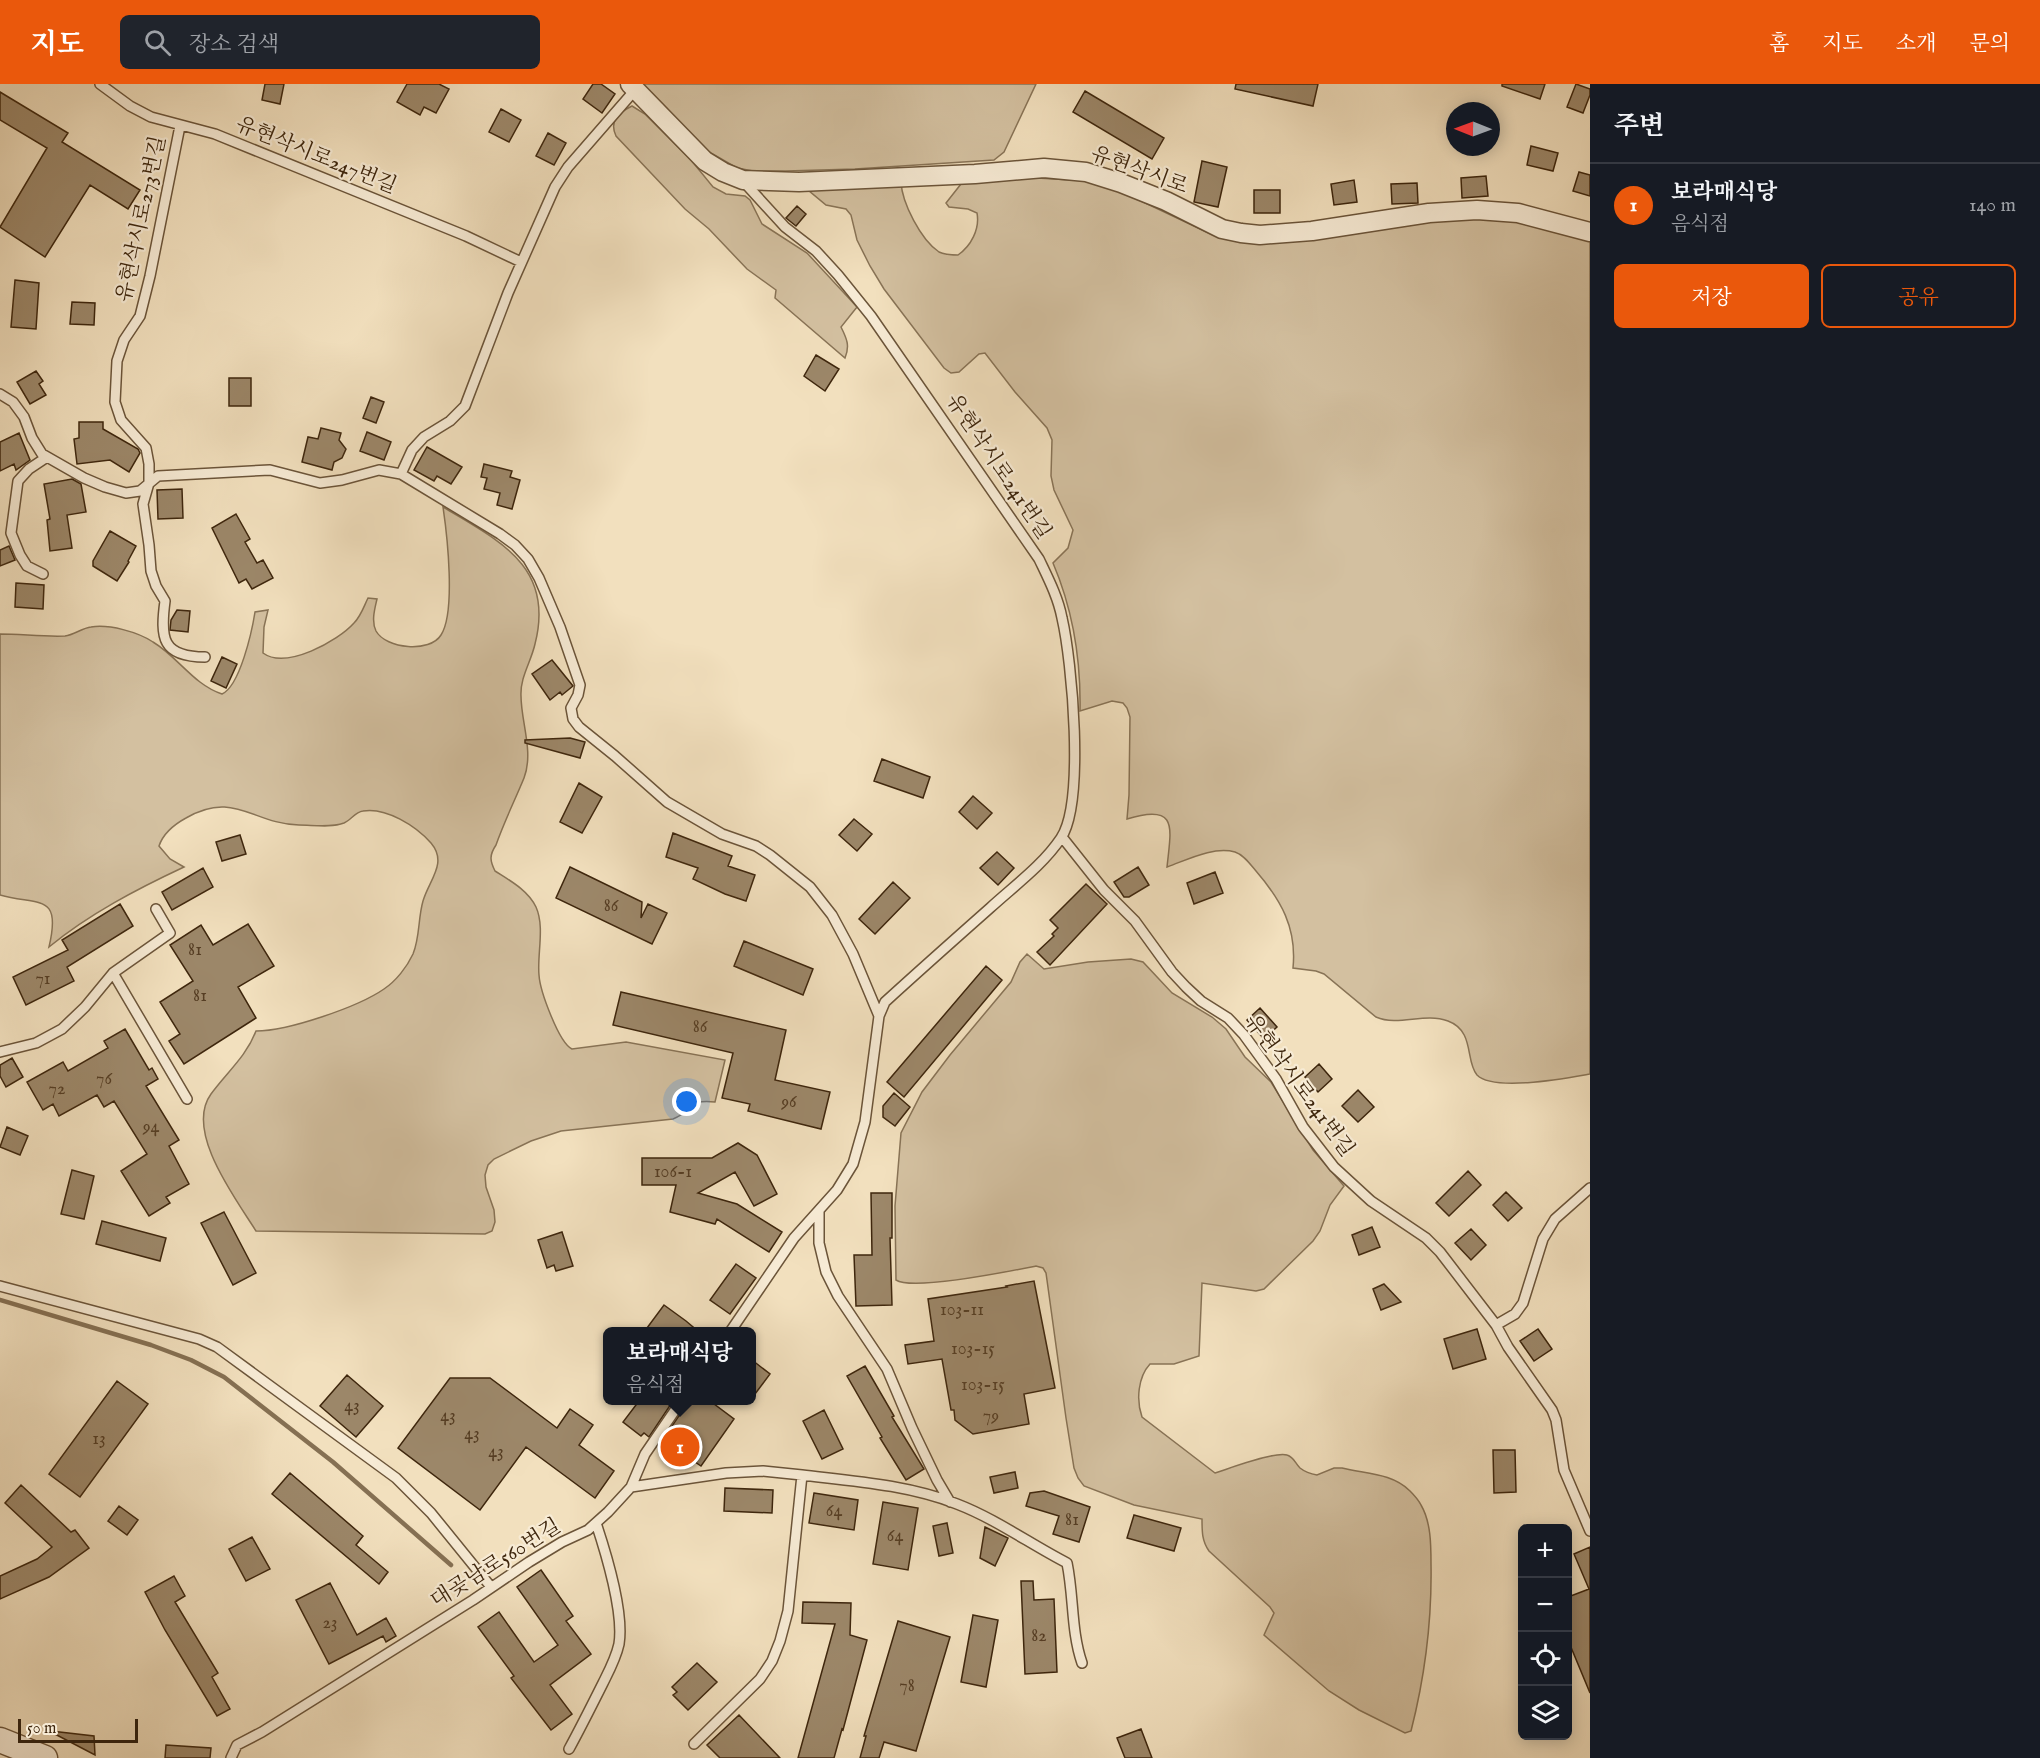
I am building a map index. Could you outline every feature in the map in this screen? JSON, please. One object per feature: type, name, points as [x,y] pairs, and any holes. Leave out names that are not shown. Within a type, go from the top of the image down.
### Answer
[{"type":"street","name":"유현삭시로","points":[[632,87],[705,161],[743,180],[798,182],[975,174],[1044,168],[1086,172],[1121,183],[1166,201],[1222,229],[1241,233],[1260,235],[1312,231],[1429,213],[1477,210],[1518,213],[1590,232]]},
{"type":"street","points":[[0,1740],[35,1756]]},
{"type":"lane","name":"유현삭시로247번길","points":[[100,84],[151,117],[215,134],[466,236],[521,262]]},
{"type":"lane","points":[[401,474],[412,450],[424,437],[450,421],[465,406],[521,262],[555,187],[568,167],[632,87]]},
{"type":"lane","name":"유현삭시로273번길","points":[[180,126],[140,316],[124,340],[117,361],[115,402],[121,420],[146,448],[149,483],[143,504],[151,572],[165,601],[162,622],[163,637],[173,650],[187,657],[205,657]]},
{"type":"lane","name":"유현삭시로241번길","points":[[733,1327],[794,1238],[837,1190],[853,1164],[865,1122],[879,1016],[885,1002],[1031,872],[1062,837],[1074,796],[1071,677],[1062,617],[1052,586],[1039,559],[871,316],[823,259],[784,227],[743,180]]},
{"type":"lane","points":[[0,394],[12,402],[24,417],[32,438],[42,454],[84,478],[126,493],[140,491],[158,476],[270,470],[320,483],[342,480],[379,470],[401,474],[500,534],[528,559],[539,578],[560,627],[580,685],[571,708],[573,719],[579,727],[667,802],[722,834],[756,846],[810,887],[832,915],[853,954],[879,1016]]},
{"type":"lane","points":[[43,574],[27,566],[11,533],[18,480],[28,469],[47,457]]},
{"type":"lane","name":"유현삭시로241번길","points":[[1062,837],[1104,890],[1135,921],[1172,972],[1201,1001],[1228,1018],[1244,1035],[1276,1079],[1303,1127],[1334,1167],[1371,1201],[1426,1238],[1440,1252],[1496,1325],[1508,1347],[1552,1410],[1556,1420],[1564,1470],[1590,1531]]},
{"type":"lane","points":[[0,1052],[36,1043],[62,1029],[85,1007],[113,973],[138,953],[170,933],[156,909]]},
{"type":"lane","points":[[113,973],[187,1099]]},
{"type":"lane","points":[[1496,1325],[1515,1314],[1523,1303],[1543,1239],[1555,1219],[1590,1188]]},
{"type":"lane","points":[[819,1212],[819,1243],[826,1272],[838,1296],[887,1369],[912,1428],[950,1502]]},
{"type":"lane","points":[[0,1286],[199,1339],[217,1347],[396,1478],[431,1513],[491,1587]]},
{"type":"lane","points":[[631,1487],[645,1454],[679,1405]]},
{"type":"lane","points":[[631,1487],[726,1473],[763,1471],[854,1481],[920,1493],[950,1502],[1003,1526],[1067,1563],[1071,1582],[1075,1642],[1082,1663]]},
{"type":"lane","points":[[694,1744],[760,1679],[776,1651],[788,1611],[802,1475]]},
{"type":"lane","name":"대곶남로560번길","points":[[231,1758],[237,1745],[262,1732],[554,1547],[588,1530],[631,1487]]},
{"type":"lane","points":[[569,1749],[610,1667],[619,1643],[614,1589],[596,1523]]},
{"type":"shaded area","points":[[640,84],[1036,84],[1004,152],[994,160],[855,169],[753,171],[737,168],[704,149]]},
{"type":"shaded area","points":[[632,106],[645,114],[691,160],[713,187],[726,194],[745,196],[750,200],[762,224],[807,253],[857,307],[841,327],[847,342],[845,358],[775,298],[776,290],[747,269],[709,229],[685,209],[616,136],[614,122],[616,118]]},
{"type":"shaded area","points":[[1037,178],[1088,181],[1120,191],[1213,235],[1229,239],[1466,218],[1517,221],[1590,238],[1590,1074],[1514,1083],[1486,1080],[1477,1075],[1473,1069],[1466,1039],[1457,1026],[1448,1021],[1430,1018],[1394,1021],[1376,1017],[1324,974],[1293,968],[1294,954],[1290,927],[1280,904],[1265,882],[1241,855],[1227,851],[1209,852],[1167,867],[1170,830],[1164,817],[1156,814],[1127,819],[1130,717],[1127,708],[1123,703],[1112,701],[1080,711],[1079,673],[1071,617],[1053,563],[1068,548],[1073,530],[1054,490],[1051,476],[1052,440],[1047,428],[985,353],[979,354],[959,372],[951,373],[944,368],[884,289],[870,266],[857,240],[851,215],[846,209],[826,205],[808,190],[901,182],[909,210],[926,239],[939,252],[958,255],[973,237],[978,219],[977,213],[968,209],[949,207],[946,203],[961,184],[970,181]]},
{"type":"shaded area","points":[[443,507],[502,545],[529,575],[537,594],[539,617],[535,644],[521,689],[527,768],[491,858],[495,871],[523,891],[536,907],[540,923],[540,983],[556,1027],[572,1049],[626,1042],[725,1060],[715,1102],[699,1102],[673,1119],[561,1131],[531,1141],[494,1159],[488,1165],[485,1175],[495,1222],[492,1231],[485,1234],[256,1231],[226,1183],[208,1145],[204,1127],[204,1109],[211,1094],[242,1057],[256,1031],[286,1027],[341,1010],[372,996],[397,978],[408,964],[415,948],[423,901],[438,865],[436,850],[409,824],[381,812],[363,811],[344,823],[322,826],[283,823],[231,808],[217,807],[203,810],[174,826],[163,837],[159,846],[170,859],[184,867],[114,903],[49,947],[52,917],[49,909],[44,904],[0,895],[0,634],[65,636],[98,626],[123,630],[153,642],[194,678],[222,694],[240,670],[255,612],[268,610],[264,627],[263,653],[273,657],[298,656],[336,638],[356,620],[368,598],[377,599],[374,623],[381,637],[389,642],[408,647],[428,644],[441,635],[446,624],[448,609],[449,572]]},
{"type":"shaded area","points":[[1027,954],[1044,969],[1088,962],[1131,959],[1143,962],[1172,993],[1212,1017],[1226,1029],[1245,1057],[1271,1082],[1313,1150],[1344,1186],[1330,1205],[1320,1231],[1313,1241],[1264,1289],[1256,1291],[1202,1283],[1199,1356],[1174,1364],[1150,1364],[1143,1375],[1139,1389],[1139,1403],[1142,1417],[1215,1473],[1281,1454],[1289,1456],[1304,1471],[1317,1475],[1334,1468],[1342,1468],[1387,1477],[1403,1485],[1415,1496],[1429,1526],[1431,1585],[1427,1648],[1411,1731],[1405,1733],[1359,1710],[1329,1691],[1264,1635],[1274,1613],[1209,1551],[1203,1536],[1202,1519],[1134,1505],[1084,1486],[1074,1468],[1046,1273],[1043,1268],[1036,1266],[941,1282],[906,1283],[896,1280],[895,1206],[901,1133],[922,1092],[1011,982],[1020,962]]},
{"type":"building","points":[[265,84],[284,84],[280,104],[262,100]]},
{"type":"building","points":[[407,84],[439,84],[449,89],[436,113],[424,107],[420,115],[397,102]]},
{"type":"building","points":[[593,84],[601,84],[615,94],[602,113],[583,99]]},
{"type":"building","points":[[1236,84],[1318,84],[1313,106],[1235,89]]},
{"type":"building","points":[[1502,84],[1545,84],[1540,99],[1502,86]]},
{"type":"building","points":[[1576,84],[1590,89],[1583,113],[1567,107]]},
{"type":"building","points":[[1085,91],[1164,138],[1152,159],[1073,112]]},
{"type":"building","points":[[0,92],[68,133],[62,142],[140,190],[128,209],[90,185],[45,257],[0,227],[47,148],[0,120]]},
{"type":"building","points":[[501,109],[521,120],[509,142],[489,132]]},
{"type":"building","points":[[548,133],[566,143],[554,165],[536,156]]},
{"type":"building","points":[[1531,146],[1558,153],[1553,171],[1527,165]]},
{"type":"building","points":[[1202,161],[1227,167],[1218,207],[1194,202]]},
{"type":"building","points":[[1579,172],[1590,175],[1590,196],[1573,191]]},
{"type":"building","points":[[1486,176],[1488,196],[1462,198],[1461,178]]},
{"type":"building","points":[[1354,180],[1357,202],[1334,205],[1331,184]]},
{"type":"building","points":[[1417,183],[1418,203],[1392,204],[1391,184]]},
{"type":"building","points":[[1254,190],[1280,190],[1280,213],[1254,213]]},
{"type":"building","points":[[797,206],[806,214],[796,226],[786,218]]},
{"type":"building","points":[[15,280],[39,283],[36,329],[11,327]]},
{"type":"building","points":[[72,302],[95,303],[94,325],[70,324]]},
{"type":"building","points":[[816,355],[839,369],[825,391],[804,376]]},
{"type":"building","points":[[36,371],[43,381],[39,384],[46,395],[30,404],[17,382]]},
{"type":"building","points":[[229,378],[251,378],[251,406],[229,406]]},
{"type":"building","points":[[371,397],[384,402],[376,423],[363,418]]},
{"type":"building","points":[[79,422],[103,422],[103,429],[138,449],[140,453],[129,472],[110,460],[77,464],[74,439],[79,438]]},
{"type":"building","points":[[321,428],[341,433],[339,440],[346,449],[342,458],[334,462],[332,470],[302,462],[308,437],[318,439]]},
{"type":"building","points":[[367,432],[391,442],[384,460],[360,451]]},
{"type":"building","points":[[19,433],[30,460],[16,470],[14,464],[0,471],[0,442]]},
{"type":"building","points":[[427,447],[462,467],[451,484],[437,476],[434,481],[414,470]]},
{"type":"building","points":[[484,464],[512,471],[510,477],[520,480],[512,509],[497,505],[500,493],[484,489],[487,478],[481,477]]},
{"type":"building","points":[[72,479],[81,484],[86,512],[67,515],[72,548],[50,551],[47,520],[50,519],[44,484]]},
{"type":"building","points":[[182,489],[183,518],[158,519],[157,490]]},
{"type":"building","points":[[236,514],[250,539],[245,542],[257,563],[263,560],[273,578],[252,589],[246,579],[239,583],[212,528]]},
{"type":"building","points":[[110,531],[136,546],[117,581],[93,566],[93,561]]},
{"type":"building","points":[[9,546],[15,560],[0,566],[0,550]]},
{"type":"building","points":[[16,583],[44,585],[43,609],[15,607]]},
{"type":"building","points":[[177,610],[190,611],[188,632],[170,630],[171,620]]},
{"type":"building","points":[[222,657],[237,664],[226,688],[211,681]]},
{"type":"building","points":[[552,660],[573,686],[562,695],[560,692],[550,700],[532,674]]},
{"type":"building","points":[[570,738],[585,742],[580,758],[525,743],[525,740]]},
{"type":"building","points":[[882,759],[930,777],[923,798],[874,781]]},
{"type":"building","points":[[579,783],[602,797],[582,833],[560,822]]},
{"type":"building","points":[[973,796],[992,813],[977,829],[959,812]]},
{"type":"building","points":[[854,819],[872,834],[857,851],[839,835]]},
{"type":"building","points":[[673,833],[732,856],[728,866],[755,875],[746,901],[693,879],[698,868],[666,857]]},
{"type":"building","points":[[240,835],[246,854],[222,861],[216,842]]},
{"type":"building","points":[[997,852],[1014,868],[998,885],[980,868]]},
{"type":"building","points":[[570,867],[642,902],[641,918],[648,904],[667,913],[652,944],[556,898]]},
{"type":"building","points":[[1138,867],[1149,885],[1129,897],[1124,897],[1114,882]]},
{"type":"building","points":[[203,868],[213,887],[172,910],[162,892]]},
{"type":"building","points":[[1215,872],[1223,893],[1194,904],[1187,883]]},
{"type":"building","points":[[893,882],[910,898],[875,934],[859,919]]},
{"type":"building","points":[[1086,884],[1107,904],[1050,965],[1037,952],[1054,936],[1052,934],[1058,928],[1050,920]]},
{"type":"building","points":[[120,904],[133,926],[67,967],[74,981],[26,1005],[13,977],[68,950],[62,940]]},
{"type":"building","points":[[248,924],[274,966],[238,987],[256,1018],[184,1064],[169,1041],[180,1034],[160,1002],[193,981],[170,945],[201,925],[213,945]]},
{"type":"building","points":[[744,941],[813,969],[803,995],[734,966]]},
{"type":"building","points":[[986,966],[1002,980],[904,1097],[887,1082]]},
{"type":"building","points":[[621,992],[786,1030],[775,1080],[830,1092],[821,1129],[748,1111],[750,1104],[722,1098],[733,1053],[613,1025]]},
{"type":"building","points":[[1260,1008],[1277,1027],[1264,1039],[1247,1020]]},
{"type":"building","points":[[125,1029],[149,1070],[152,1068],[158,1079],[146,1086],[179,1140],[169,1146],[189,1184],[166,1197],[170,1203],[149,1216],[121,1171],[147,1154],[114,1101],[104,1107],[97,1095],[59,1116],[53,1104],[43,1110],[27,1082],[63,1062],[68,1071],[108,1048],[104,1041]]},
{"type":"building","points":[[12,1058],[23,1077],[6,1087],[0,1076],[0,1065]]},
{"type":"building","points":[[1319,1064],[1332,1079],[1318,1092],[1305,1077]]},
{"type":"building","points":[[1358,1090],[1374,1107],[1358,1122],[1342,1106]]},
{"type":"building","points":[[894,1093],[910,1107],[895,1126],[883,1117],[883,1106]]},
{"type":"building","points":[[7,1127],[28,1136],[20,1155],[0,1147]]},
{"type":"building","points":[[738,1143],[757,1155],[777,1194],[754,1206],[735,1172],[698,1193],[737,1204],[782,1232],[769,1252],[717,1219],[715,1224],[670,1212],[676,1185],[642,1185],[642,1158],[712,1158]]},
{"type":"building","points":[[72,1170],[94,1176],[84,1219],[61,1214]]},
{"type":"building","points":[[1468,1171],[1481,1185],[1449,1216],[1436,1203]]},
{"type":"building","points":[[1506,1192],[1522,1208],[1508,1221],[1493,1205]]},
{"type":"building","points":[[871,1193],[892,1193],[892,1238],[890,1238],[892,1305],[856,1306],[854,1255],[872,1255]]},
{"type":"building","points":[[224,1212],[256,1273],[233,1285],[201,1223]]},
{"type":"building","points":[[102,1221],[166,1238],[160,1261],[96,1244]]},
{"type":"building","points":[[1372,1227],[1380,1247],[1359,1255],[1352,1235]]},
{"type":"building","points":[[1471,1229],[1486,1245],[1471,1260],[1455,1243]]},
{"type":"building","points":[[562,1232],[573,1266],[556,1271],[554,1265],[547,1268],[538,1240]]},
{"type":"building","points":[[736,1264],[756,1278],[730,1314],[710,1300]]},
{"type":"building","points":[[1034,1281],[1055,1388],[1024,1394],[1029,1424],[973,1434],[955,1420],[954,1410],[951,1410],[942,1359],[908,1364],[905,1345],[934,1341],[928,1299]]},
{"type":"building","points":[[1384,1284],[1401,1302],[1381,1310],[1373,1289]]},
{"type":"building","points":[[664,1305],[693,1327],[648,1327]]},
{"type":"building","points":[[1477,1329],[1486,1359],[1453,1369],[1444,1339]]},
{"type":"building","points":[[1538,1329],[1552,1349],[1534,1361],[1520,1341]]},
{"type":"building","points":[[756,1363],[770,1374],[756,1393]]},
{"type":"building","points":[[865,1366],[894,1416],[892,1417],[924,1469],[906,1480],[880,1438],[882,1437],[847,1376]]},
{"type":"building","points":[[347,1375],[383,1406],[356,1437],[320,1406]]},
{"type":"building","points":[[450,1378],[490,1378],[557,1428],[570,1409],[593,1425],[579,1445],[614,1471],[595,1498],[526,1447],[480,1510],[398,1448]]},
{"type":"building","points":[[117,1381],[148,1404],[80,1497],[49,1474]]},
{"type":"building","points":[[636,1405],[670,1405],[649,1437],[644,1433],[641,1436],[623,1422]]},
{"type":"building","points":[[686,1405],[715,1405],[734,1419],[701,1466],[689,1458],[684,1464],[659,1445]]},
{"type":"building","points":[[824,1410],[843,1449],[822,1459],[803,1421]]},
{"type":"building","points":[[1493,1450],[1515,1450],[1516,1492],[1494,1493]]},
{"type":"building","points":[[1015,1472],[1018,1488],[994,1493],[990,1477]]},
{"type":"building","points":[[290,1473],[363,1536],[356,1545],[388,1572],[379,1584],[272,1494]]},
{"type":"building","points":[[21,1485],[71,1532],[75,1530],[89,1548],[49,1577],[0,1599],[0,1576],[37,1559],[52,1547],[5,1503]]},
{"type":"building","points":[[725,1488],[773,1490],[772,1513],[724,1511]]},
{"type":"building","points":[[1044,1491],[1090,1507],[1079,1542],[1053,1534],[1059,1516],[1026,1506],[1030,1493]]},
{"type":"building","points":[[814,1493],[858,1500],[854,1530],[809,1523]]},
{"type":"building","points":[[883,1502],[918,1508],[908,1570],[873,1564]]},
{"type":"building","points":[[119,1506],[138,1520],[127,1535],[108,1521]]},
{"type":"building","points":[[1134,1515],[1181,1528],[1174,1551],[1127,1538]]},
{"type":"building","points":[[947,1523],[953,1553],[939,1556],[933,1526]]},
{"type":"building","points":[[985,1527],[1008,1538],[995,1566],[980,1558]]},
{"type":"building","points":[[252,1537],[270,1569],[246,1581],[229,1549]]},
{"type":"building","points":[[1590,1547],[1590,1693],[1572,1650],[1572,1595],[1589,1589],[1574,1554]]},
{"type":"building","points":[[541,1570],[573,1616],[566,1621],[591,1654],[550,1685],[572,1714],[551,1730],[511,1678],[514,1676],[478,1627],[499,1612],[534,1662],[558,1645],[517,1587]]},
{"type":"building","points":[[174,1576],[185,1596],[175,1602],[218,1673],[212,1677],[230,1709],[217,1716],[145,1592]]},
{"type":"building","points":[[1021,1581],[1033,1581],[1034,1600],[1054,1599],[1057,1672],[1025,1674]]},
{"type":"building","points":[[330,1583],[357,1635],[386,1618],[396,1636],[386,1642],[383,1636],[329,1664],[296,1600]]},
{"type":"building","points":[[803,1602],[851,1603],[850,1635],[867,1640],[834,1758],[798,1758],[835,1624],[802,1623]]},
{"type":"building","points":[[973,1615],[998,1620],[986,1687],[961,1682]]},
{"type":"building","points":[[898,1621],[950,1637],[916,1751],[884,1742],[879,1758],[860,1758],[866,1736],[864,1736]]},
{"type":"building","points":[[697,1663],[717,1682],[688,1710],[673,1695],[677,1692],[672,1687]]},
{"type":"building","points":[[739,1715],[780,1758],[720,1758],[707,1745]]},
{"type":"building","points":[[1141,1729],[1152,1758],[1125,1758],[1117,1738]]},
{"type":"building","points":[[51,1732],[94,1736],[95,1755]]},
{"type":"building","points":[[166,1745],[211,1748],[210,1758],[165,1758]]},
{"type":"waterway","points":[[0,1300],[151,1345],[191,1360],[224,1377],[333,1462],[451,1565]]},
{"type":"place","name":"보라매식당","points":[[680,1447]]}]
